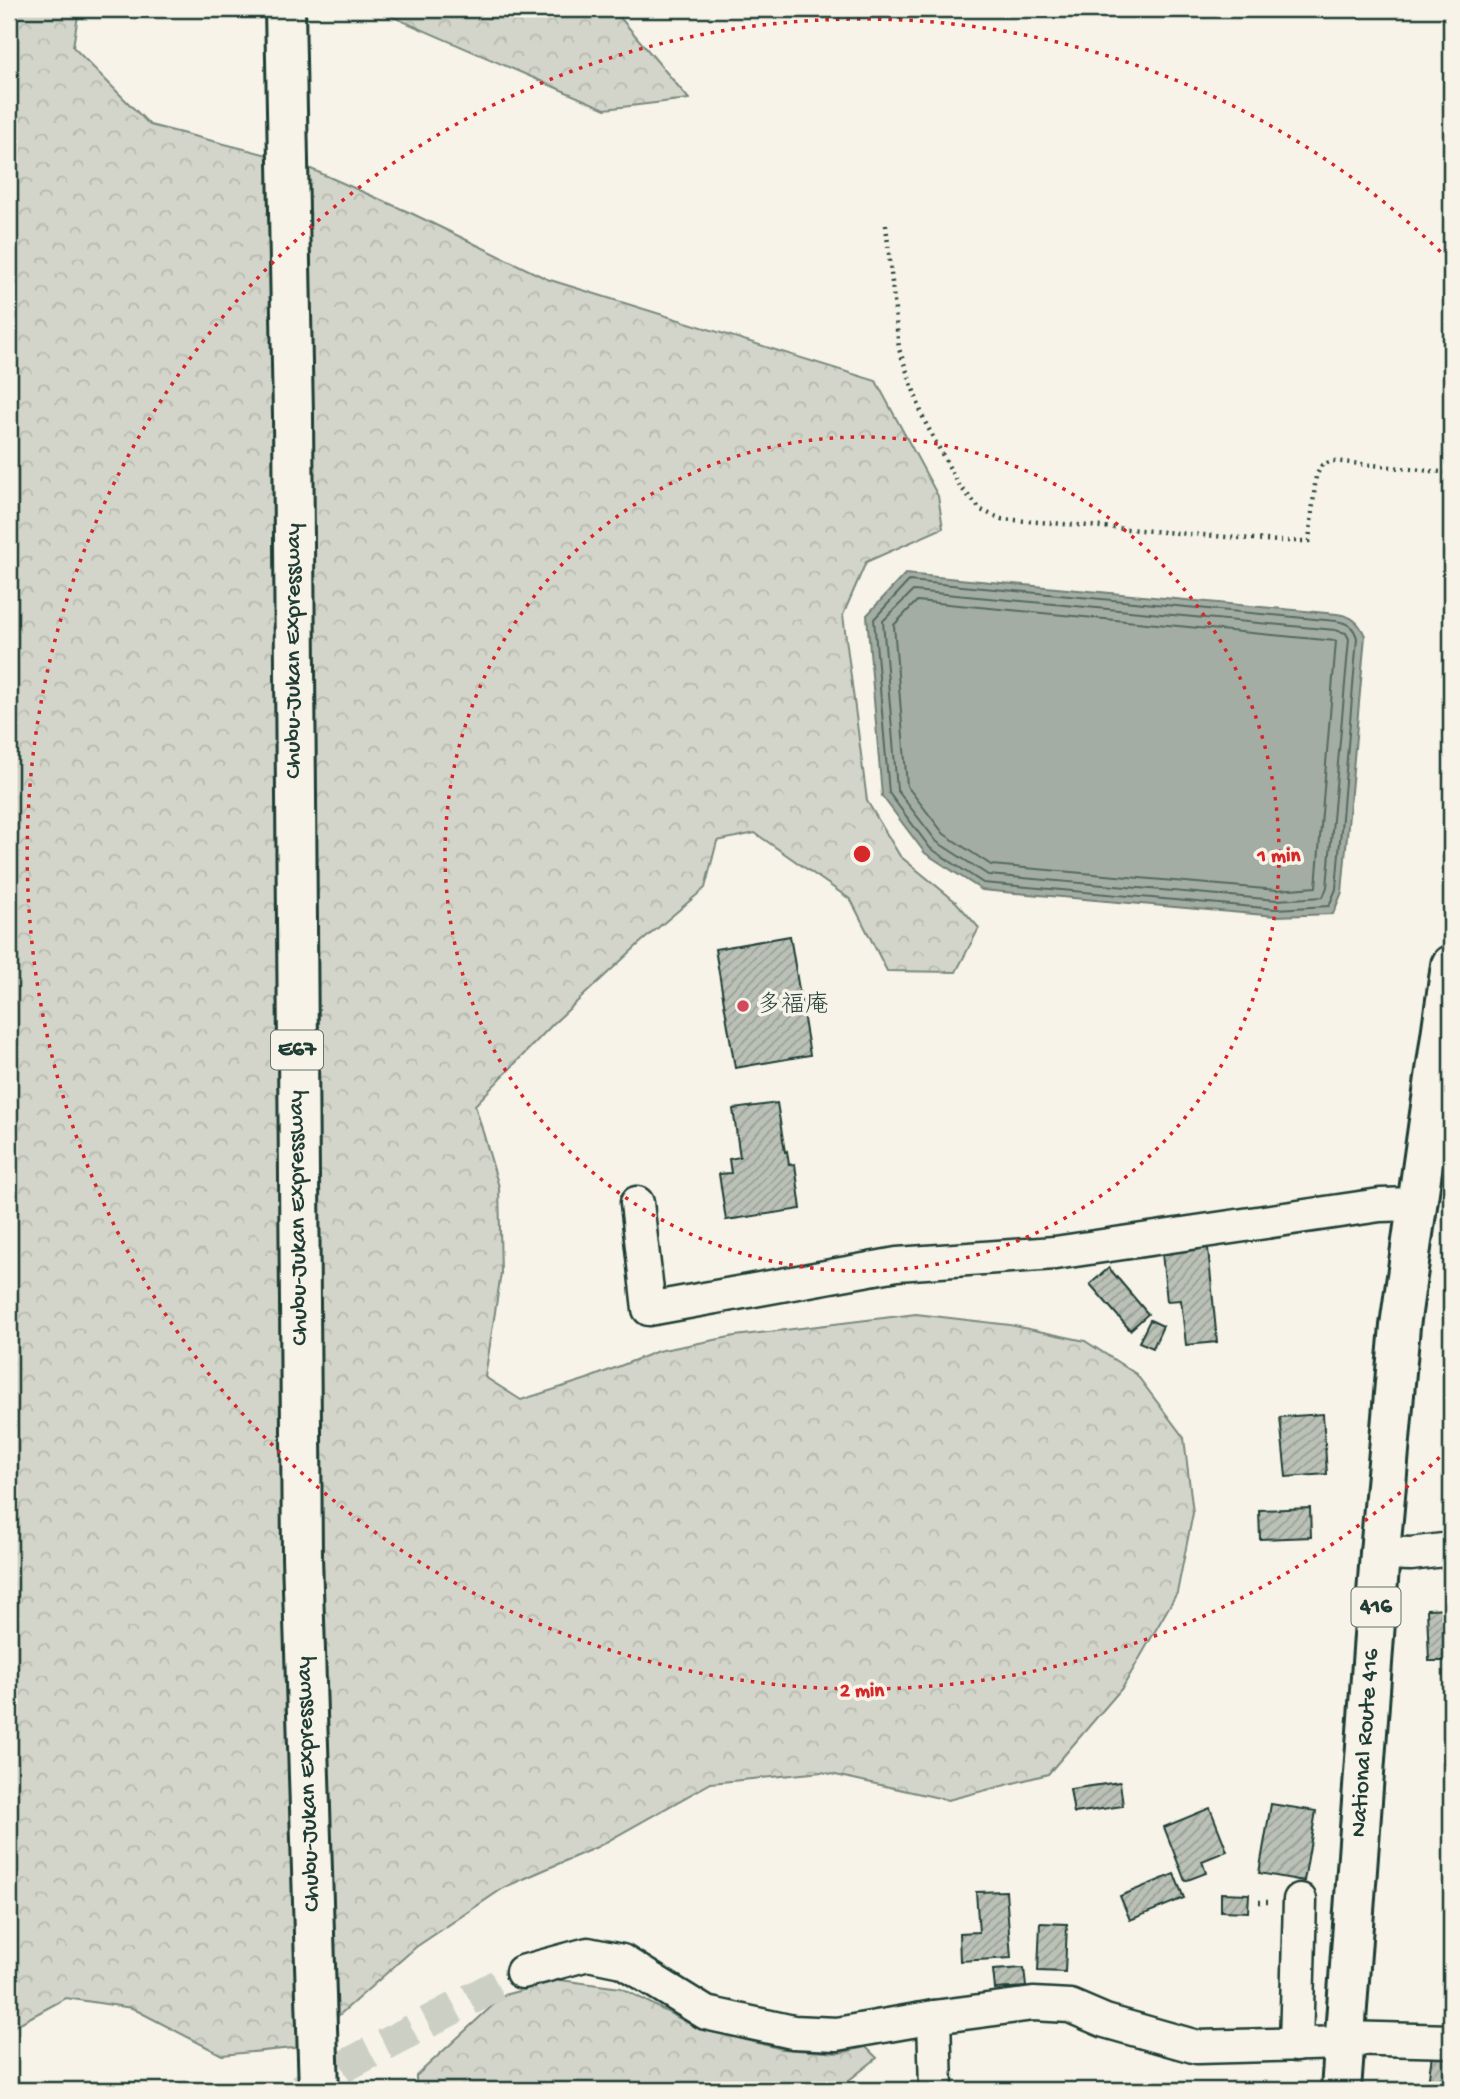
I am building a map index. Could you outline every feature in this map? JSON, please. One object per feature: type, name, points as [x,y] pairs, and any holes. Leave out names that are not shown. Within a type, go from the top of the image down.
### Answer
[{"type":"highway","name":"Chubu-Jukan Expressway","points":[[285,9],[293,415],[302,1557],[319,2090]]},
{"type":"highway","name":"National Route 416","points":[[1341,2090],[1380,1553],[1400,1326],[1429,1186],[1451,965]]},
{"type":"street","points":[[637,1203],[649,1309],[897,1264],[1055,1253],[1380,1205],[1429,1186]]},
{"type":"street","points":[[1380,1553],[1451,1549]]},
{"type":"street","points":[[1296,2045],[1300,1900]]},
{"type":"street","points":[[522,1972],[588,1954],[622,1961],[706,2013],[793,2032],[837,2034],[934,2017],[1033,2004],[1070,2006],[1116,2025],[1196,2047],[1296,2045],[1344,2040],[1451,2041]]},
{"type":"street","points":[[934,2017],[936,2090]]},
{"type":"path","points":[[886,225],[899,348],[924,420],[958,484],[981,510],[991,515],[1002,519],[1278,541],[1309,541],[1316,475],[1322,465],[1332,461],[1451,473]]},
{"type":"green space","points":[[9,9],[79,9],[73,47],[150,125],[295,162],[413,214],[547,279],[876,381],[938,496],[943,528],[866,562],[843,615],[867,801],[900,856],[956,902],[979,928],[956,972],[887,971],[851,900],[755,833],[717,841],[705,888],[640,943],[553,1024],[475,1105],[499,1187],[501,1273],[485,1377],[521,1400],[587,1379],[658,1351],[735,1336],[916,1314],[1010,1325],[1085,1341],[1136,1374],[1184,1438],[1193,1513],[1177,1593],[1123,1687],[1048,1774],[948,1800],[822,1772],[711,1783],[597,1847],[505,1887],[416,1947],[303,2047],[222,2055],[132,2008],[66,1998],[9,2029]]},
{"type":"green space","points":[[383,9],[613,9],[689,99],[605,109],[393,17]]},
{"type":"green space","points":[[560,1980],[621,1988],[700,2029],[782,2049],[839,2053],[866,2047],[877,2058],[848,2081],[844,2090],[416,2090],[416,2076],[504,1995]]},
{"type":"water","points":[[905,574],[1337,614],[1354,620],[1365,636],[1342,892],[1333,914],[1276,916],[982,890],[925,853],[882,796],[867,615]]},
{"type":"building","points":[[790,936],[810,1055],[735,1068],[715,949]]},
{"type":"building","points":[[777,1103],[785,1152],[787,1151],[789,1165],[795,1164],[801,1209],[726,1220],[719,1174],[731,1173],[729,1159],[740,1157],[733,1109]]},
{"type":"building","points":[[1208,1248],[1217,1342],[1186,1345],[1181,1300],[1167,1301],[1162,1253]]},
{"type":"building","points":[[1109,1268],[1148,1314],[1130,1330],[1090,1284]]},
{"type":"building","points":[[1150,1320],[1163,1326],[1153,1348],[1139,1342]]},
{"type":"building","points":[[1323,1414],[1327,1474],[1286,1477],[1280,1417]]},
{"type":"building","points":[[1310,1508],[1311,1537],[1260,1539],[1259,1510]]},
{"type":"building","points":[[1451,1565],[1451,1591],[1446,1592],[1442,1566]]},
{"type":"building","points":[[1451,1608],[1451,1661],[1429,1661],[1427,1609]]},
{"type":"building","points":[[1120,1782],[1123,1806],[1074,1813],[1070,1789]]},
{"type":"building","points":[[1271,1804],[1316,1811],[1304,1881],[1259,1873]]},
{"type":"building","points":[[1210,1808],[1227,1851],[1202,1861],[1206,1873],[1185,1881],[1164,1827]]},
{"type":"building","points":[[1174,1874],[1184,1898],[1130,1920],[1120,1896]]},
{"type":"building","points":[[1006,1891],[1011,1958],[960,1961],[959,1933],[979,1932],[976,1892]]},
{"type":"building","points":[[1221,1893],[1249,1894],[1248,1912],[1221,1911]]},
{"type":"building","points":[[1040,1923],[1067,1924],[1065,1972],[1038,1971]]},
{"type":"building","points":[[1024,1968],[1026,1987],[995,1989],[993,1970]]},
{"type":"building","points":[[1432,2055],[1451,2057],[1451,2090],[1427,2090]]},
{"type":"tunnel","points":[[300,2090],[522,1972]]},
{"type":"place","name":"多福庵","points":[[743,1006]]}]
